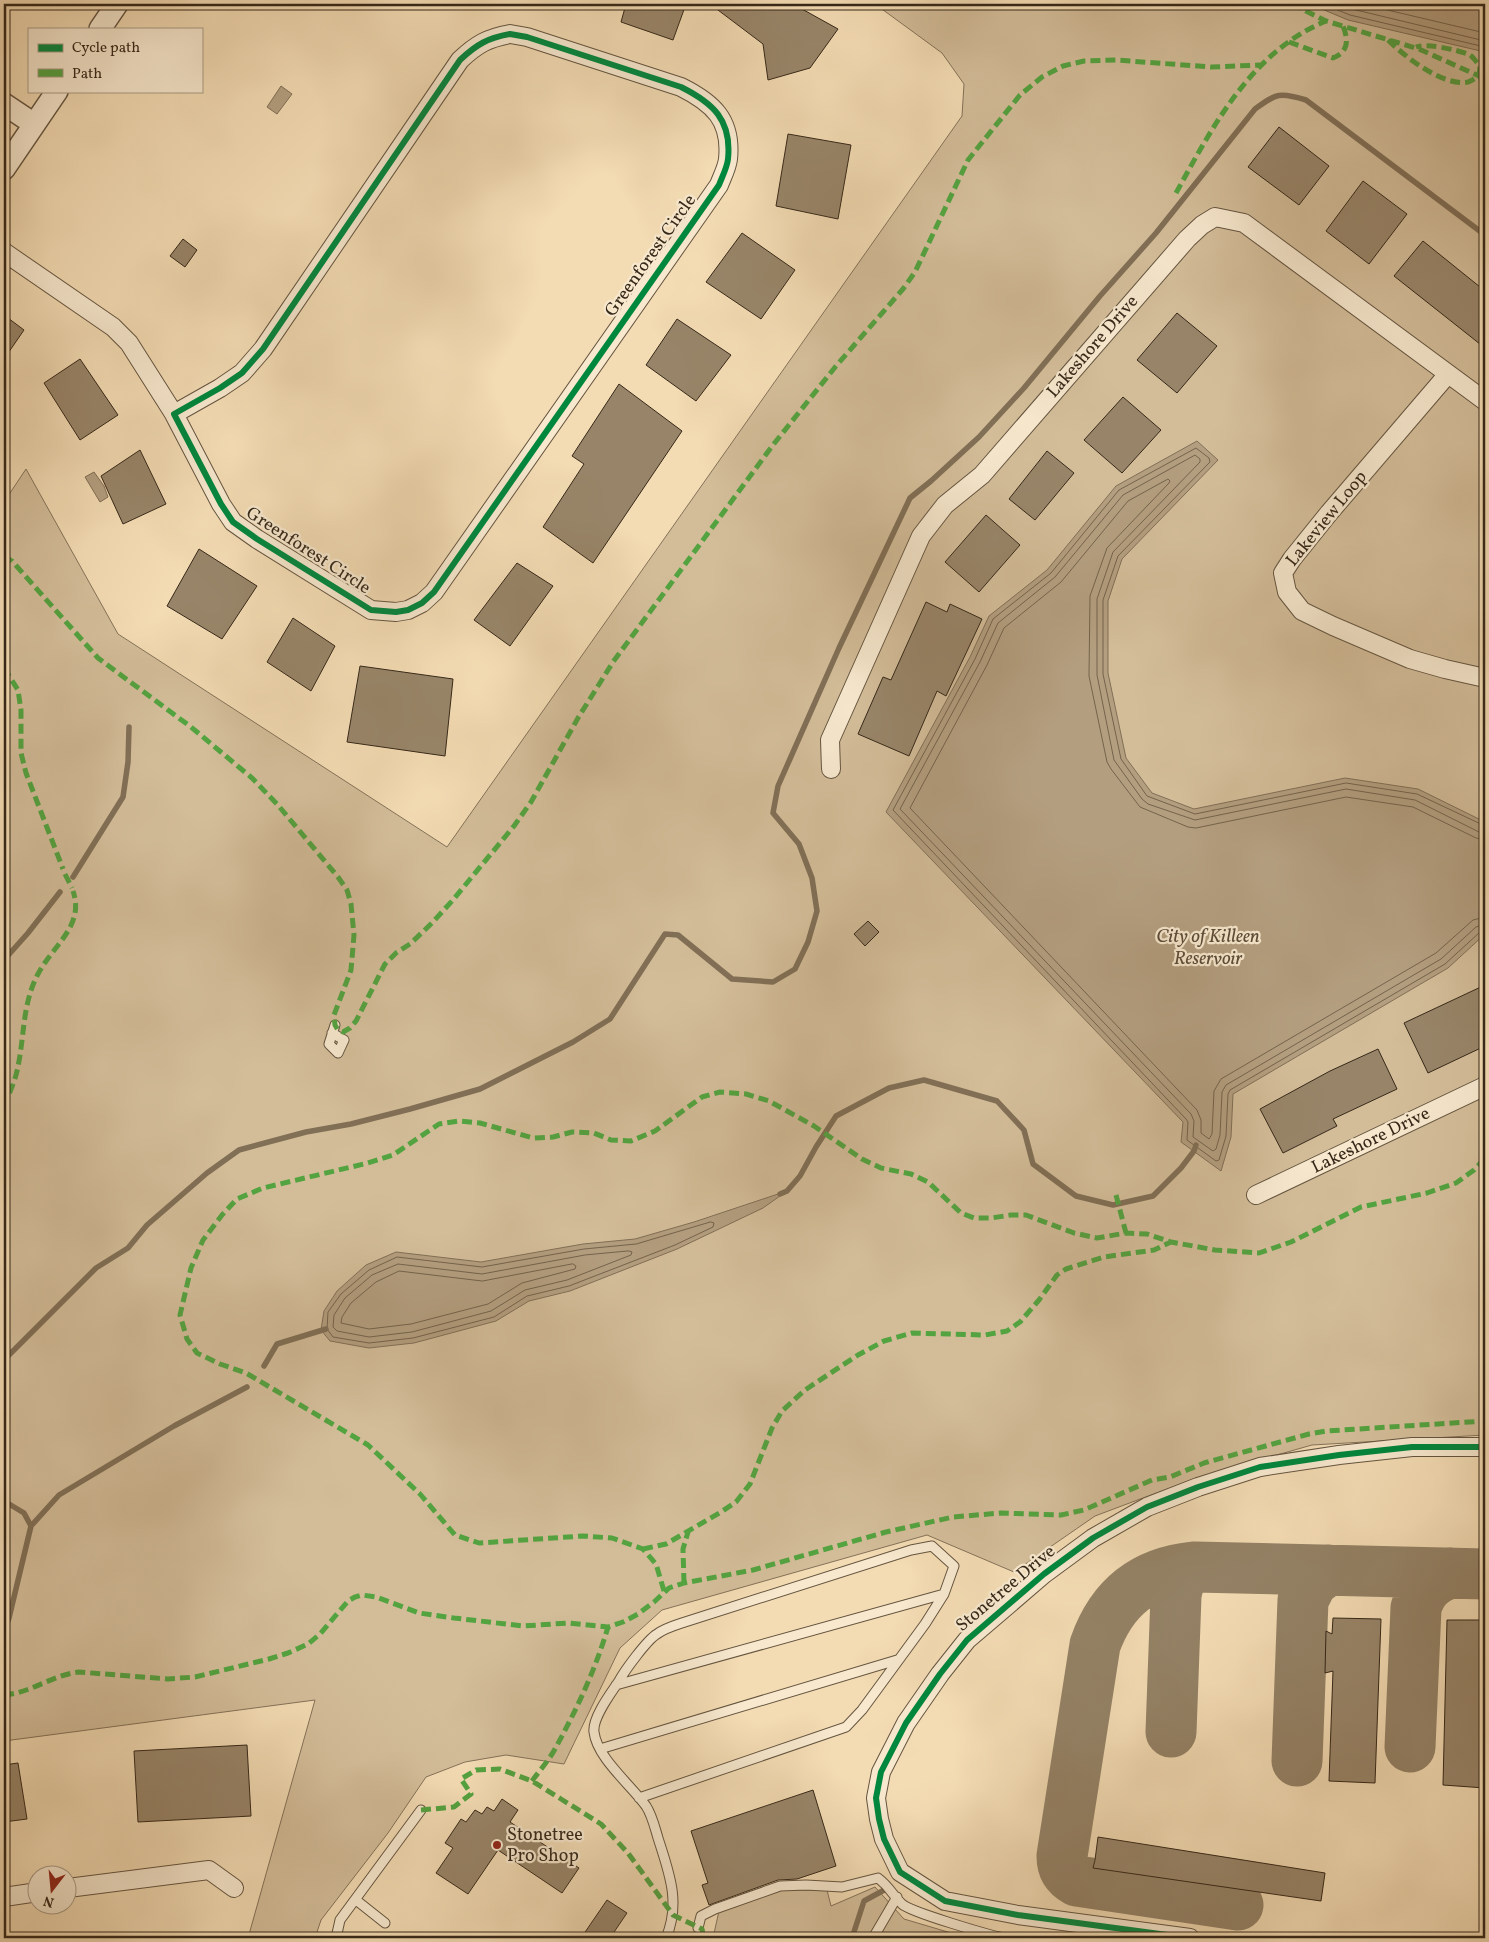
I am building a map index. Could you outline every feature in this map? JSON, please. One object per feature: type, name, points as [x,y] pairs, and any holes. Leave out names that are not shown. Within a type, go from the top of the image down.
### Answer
[{"type":"street","points":[[101,28],[117,4]]},
{"type":"street","name":"Greenforest Circle","points":[[4,252],[113,327],[129,343],[174,414],[221,504],[234,522],[371,610],[396,612],[408,610],[422,603],[434,592],[719,185],[728,160],[728,143],[724,127],[716,110],[702,97],[681,87],[527,37],[510,34],[491,38],[474,47],[460,60],[263,349],[242,373],[174,414]]},
{"type":"street","points":[[4,169],[56,92]]},
{"type":"street","points":[[4,104],[34,124]]},
{"type":"street","name":"Lakeshore Drive","points":[[831,770],[830,740],[921,536],[945,505],[982,475],[1187,239],[1202,225],[1215,217],[1244,223],[1485,401]]},
{"type":"street","name":"Lakeview Loop","points":[[1448,374],[1329,513],[1292,558],[1283,574],[1287,592],[1302,612],[1410,659],[1445,670],[1485,678]]},
{"type":"street","name":"Lakeshore Drive","points":[[1256,1195],[1485,1086]]},
{"type":"street","name":"Stonetree Drive","points":[[1190,1938],[1018,1915],[945,1902],[900,1872],[884,1839],[878,1819],[876,1798],[881,1772],[906,1723],[940,1674],[973,1635],[1044,1574],[1093,1538],[1147,1507],[1198,1487],[1260,1467],[1339,1454],[1412,1447],[1485,1447]]},
{"type":"street","points":[[78,1887],[209,1870],[234,1888]]},
{"type":"street","points":[[4,1897],[28,1893]]},
{"type":"lane","points":[[639,1798],[846,1727],[862,1710],[925,1624],[944,1594],[954,1566],[932,1546],[911,1550],[685,1622],[656,1634],[624,1673],[600,1711],[593,1730],[600,1749],[639,1798],[647,1807],[654,1824],[672,1883],[673,1915],[666,1938]]},
{"type":"lane","points":[[616,1684],[944,1594]]},
{"type":"lane","points":[[600,1749],[898,1660]]},
{"type":"lane","points":[[336,1938],[340,1920],[422,1810]]},
{"type":"lane","points":[[698,1928],[701,1916],[715,1909],[780,1886],[842,1886],[878,1878],[889,1886],[902,1905],[923,1914],[1004,1938]]},
{"type":"lane","points":[[873,1938],[897,1897]]},
{"type":"lane","points":[[356,1900],[385,1923]]},
{"type":"shaded area","points":[[875,4],[1485,4],[1485,1435],[1312,1445],[1196,1478],[1095,1516],[1014,1572],[927,1535],[662,1610],[620,1648],[564,1764],[506,1755],[465,1762],[426,1777],[388,1833],[321,1920],[315,1938],[248,1938],[315,1700],[4,1741],[4,502],[26,469],[118,634],[447,847],[962,116],[964,84],[942,53]]},
{"type":"shaded area","points":[[875,1887],[904,1919],[968,1938],[713,1938],[719,1911],[780,1890],[827,1890],[831,1906]]},
{"type":"water","points":[[1310,4],[1485,4],[1485,52],[1348,20]]},
{"type":"water","points":[[281,86],[292,94],[277,114],[267,107]]},
{"type":"water","name":"City of Killeen Reservoir","points":[[1197,441],[1218,460],[1122,559],[1108,601],[1108,673],[1126,758],[1152,793],[1194,809],[1345,778],[1418,789],[1485,822],[1485,934],[1448,968],[1233,1094],[1231,1137],[1221,1171],[1181,1142],[1183,1122],[886,812],[970,657],[989,616],[1047,570],[1116,486]]},
{"type":"water","points":[[94,472],[104,486],[108,497],[100,502],[85,477]]},
{"type":"water","points":[[787,1191],[763,1208],[677,1249],[570,1291],[529,1301],[496,1321],[414,1343],[369,1348],[330,1341],[321,1330],[324,1311],[337,1291],[366,1265],[396,1252],[481,1262],[583,1244],[635,1239],[694,1222]]},
{"type":"building","points":[[626,4],[686,4],[673,40],[621,22]]},
{"type":"building","points":[[710,4],[793,4],[838,29],[810,68],[768,80],[763,44]]},
{"type":"building","points":[[1279,127],[1329,166],[1299,205],[1248,167]]},
{"type":"building","points":[[788,134],[851,145],[838,219],[776,206]]},
{"type":"building","points":[[1363,181],[1407,214],[1369,264],[1326,231]]},
{"type":"building","points":[[742,233],[795,270],[761,319],[706,282]]},
{"type":"building","points":[[183,239],[197,250],[185,267],[170,256]]},
{"type":"building","points":[[1423,241],[1485,291],[1485,348],[1394,276]]},
{"type":"building","points":[[1177,313],[1217,346],[1177,393],[1137,360]]},
{"type":"building","points":[[4,315],[24,330],[4,359]]},
{"type":"building","points":[[677,319],[731,355],[696,401],[646,365]]},
{"type":"building","points":[[80,359],[118,415],[80,440],[44,383]]},
{"type":"building","points":[[619,384],[682,431],[593,563],[543,527],[584,464],[572,456]]},
{"type":"building","points":[[1123,397],[1161,430],[1122,473],[1084,440]]},
{"type":"building","points":[[140,450],[166,504],[123,524],[101,476]]},
{"type":"building","points":[[1047,451],[1074,473],[1035,520],[1009,499]]},
{"type":"building","points":[[986,515],[1020,545],[979,592],[945,562]]},
{"type":"building","points":[[199,549],[257,586],[222,639],[167,606]]},
{"type":"building","points":[[517,563],[553,586],[510,646],[474,620]]},
{"type":"building","points":[[926,602],[947,612],[950,604],[982,619],[946,696],[937,691],[909,756],[858,734],[883,677],[891,680]]},
{"type":"building","points":[[293,618],[335,646],[311,691],[267,662]]},
{"type":"building","points":[[360,666],[453,679],[445,756],[347,742]]},
{"type":"building","points":[[868,921],[879,932],[865,946],[854,934]]},
{"type":"building","points":[[1485,985],[1485,1046],[1428,1073],[1404,1023]]},
{"type":"building","points":[[1378,1049],[1397,1089],[1333,1119],[1337,1126],[1283,1153],[1260,1109],[1330,1071]]},
{"type":"building","points":[[1333,1618],[1381,1619],[1375,1783],[1329,1781],[1333,1671],[1325,1673],[1326,1631],[1332,1634]]},
{"type":"building","points":[[1447,1620],[1485,1620],[1485,1788],[1443,1785]]},
{"type":"building","points":[[247,1745],[251,1816],[138,1822],[134,1751]]},
{"type":"building","points":[[18,1763],[27,1819],[4,1822],[4,1765]]},
{"type":"building","points":[[813,1790],[836,1866],[797,1879],[778,1880],[709,1905],[702,1885],[708,1883],[691,1831]]},
{"type":"building","name":"Stonetree Pro Shop","points":[[502,1799],[518,1810],[510,1822],[579,1868],[562,1893],[498,1850],[468,1894],[436,1873],[453,1848],[445,1843],[461,1819],[466,1822],[475,1810],[482,1814],[487,1807],[494,1811]]},
{"type":"building","points":[[1098,1837],[1325,1873],[1321,1901],[1093,1868]]},
{"type":"building","points":[[607,1900],[627,1913],[610,1938],[581,1938]]},
{"type":"waterway","points":[[4,1360],[96,1268],[128,1248],[147,1225],[207,1173],[239,1150],[306,1132],[351,1124],[480,1089],[573,1042],[610,1019],[665,934],[678,935],[732,979],[773,982],[795,969],[808,942],[817,911],[812,878],[799,844],[773,813],[778,786],[839,648],[910,498],[979,437],[1024,388],[1100,296],[1156,233],[1255,109],[1274,97],[1284,95],[1306,100],[1485,235]]},
{"type":"waterway","points":[[73,877],[123,797],[128,762],[129,727]]},
{"type":"waterway","points":[[4,960],[60,892]]},
{"type":"waterway","points":[[780,1194],[787,1191],[800,1176],[836,1116],[889,1088],[924,1080],[997,1101],[1024,1130],[1033,1164],[1076,1196],[1113,1205],[1153,1196],[1181,1168],[1194,1151],[1196,1145]]},
{"type":"waterway","points":[[264,1366],[277,1344],[326,1329]]},
{"type":"waterway","points":[[4,1632],[31,1526],[59,1495],[174,1426],[247,1387]]},
{"type":"waterway","points":[[4,1501],[24,1513],[31,1526]]},
{"type":"waterway","points":[[852,1938],[864,1901],[886,1889]]},
{"type":"taxiway","points":[[1171,1732],[1176,1596],[1181,1579],[1195,1567]]},
{"type":"taxiway","points":[[1238,1905],[1077,1881],[1067,1874],[1064,1868],[1062,1856],[1095,1645],[1111,1613],[1132,1590],[1145,1581],[1177,1570],[1195,1567],[1485,1574]]},
{"type":"taxiway","points":[[1297,1761],[1303,1600],[1312,1582],[1328,1570]]},
{"type":"taxiway","points":[[1410,1747],[1416,1608],[1428,1586],[1438,1578],[1450,1573]]},
{"type":"marked path","points":[[1292,4],[1326,21],[1419,49],[1479,76],[1485,83]]},
{"type":"marked path","points":[[1176,193],[1220,117],[1255,71],[1276,52],[1300,35],[1326,21]]},
{"type":"marked path","points":[[1289,42],[1333,58],[1342,53],[1346,45],[1343,26]]},
{"type":"marked path","points":[[1388,40],[1414,62],[1447,80],[1468,82],[1479,76],[1480,66],[1468,54],[1435,46],[1416,47]]},
{"type":"marked path","points":[[4,556],[12,561],[98,658],[191,727],[252,778],[277,804],[338,877],[347,890],[351,904],[354,935],[351,970],[334,1015],[335,1025],[338,1030],[343,1032],[356,1021],[385,964],[432,923],[514,826],[531,802],[578,718],[613,662],[773,445],[836,366],[903,289],[915,272],[968,160],[1020,95],[1042,77],[1063,66],[1084,61],[1116,60],[1211,67],[1260,65]]},
{"type":"marked path","points":[[4,668],[18,690],[21,710],[21,753],[26,773],[63,869]]},
{"type":"marked path","points":[[65,874],[72,888]]},
{"type":"marked path","points":[[4,1107],[19,1062],[29,998],[38,974],[71,925],[75,915],[76,903],[73,891]]},
{"type":"marked path","points":[[664,1591],[656,1564],[643,1549],[612,1538],[583,1536],[479,1543],[455,1535],[420,1494],[368,1445],[246,1373],[197,1353],[187,1339],[180,1315],[191,1268],[203,1240],[222,1215],[237,1199],[263,1188],[368,1163],[393,1155],[439,1124],[459,1121],[480,1123],[533,1138],[553,1137],[572,1132],[594,1133],[611,1140],[631,1141],[655,1131],[702,1097],[720,1092],[746,1094],[769,1101],[814,1126],[862,1159],[881,1168],[911,1174],[928,1182],[961,1213],[974,1218],[1026,1215],[1074,1233],[1097,1238],[1126,1233],[1147,1234],[1171,1242],[1215,1250],[1259,1253],[1291,1242],[1361,1207],[1427,1193],[1456,1183],[1474,1170],[1485,1158]]},
{"type":"marked path","points":[[1116,1195],[1126,1233]]},
{"type":"marked path","points":[[643,1549],[666,1544],[736,1502],[750,1484],[772,1428],[782,1411],[805,1390],[858,1355],[884,1341],[912,1333],[985,1335],[1007,1331],[1020,1322],[1057,1275],[1066,1269],[1104,1257],[1154,1250],[1171,1242]]},
{"type":"marked path","points":[[532,1781],[554,1751],[571,1718],[592,1673],[608,1627],[638,1614],[669,1588],[684,1583],[753,1570],[886,1532],[953,1517],[1001,1513],[1061,1515],[1084,1510],[1152,1480],[1170,1477],[1204,1463],[1309,1434],[1326,1431],[1485,1421]]},
{"type":"marked path","points":[[684,1583],[683,1549],[688,1532]]},
{"type":"marked path","points":[[4,1695],[14,1694],[79,1672],[168,1679],[195,1677],[269,1659],[308,1644],[320,1634],[348,1601],[362,1595],[376,1597],[419,1613],[454,1618],[523,1626],[568,1623],[608,1627]]},
{"type":"marked path","points":[[421,1810],[454,1807],[471,1794],[461,1779],[476,1770],[500,1769],[532,1781],[601,1824],[628,1853],[673,1915],[702,1929],[704,1938]]},
{"type":"cycle path","points":[[510,34],[527,37],[681,87],[692,93],[711,107],[723,123],[728,145],[726,169],[719,185],[434,592],[422,603],[408,610],[396,612],[371,610],[233,522],[221,504],[174,414],[242,373],[263,349],[460,60],[483,42],[510,34]]},
{"type":"cycle path","points":[[1190,1938],[1018,1915],[945,1901],[900,1872],[884,1839],[876,1798],[881,1772],[906,1723],[940,1674],[967,1640],[1044,1574],[1093,1538],[1147,1507],[1198,1487],[1260,1467],[1339,1455],[1412,1447],[1485,1447]]},
{"type":"place","name":"Stonetree Pro Shop","points":[[497,1845]]}]
